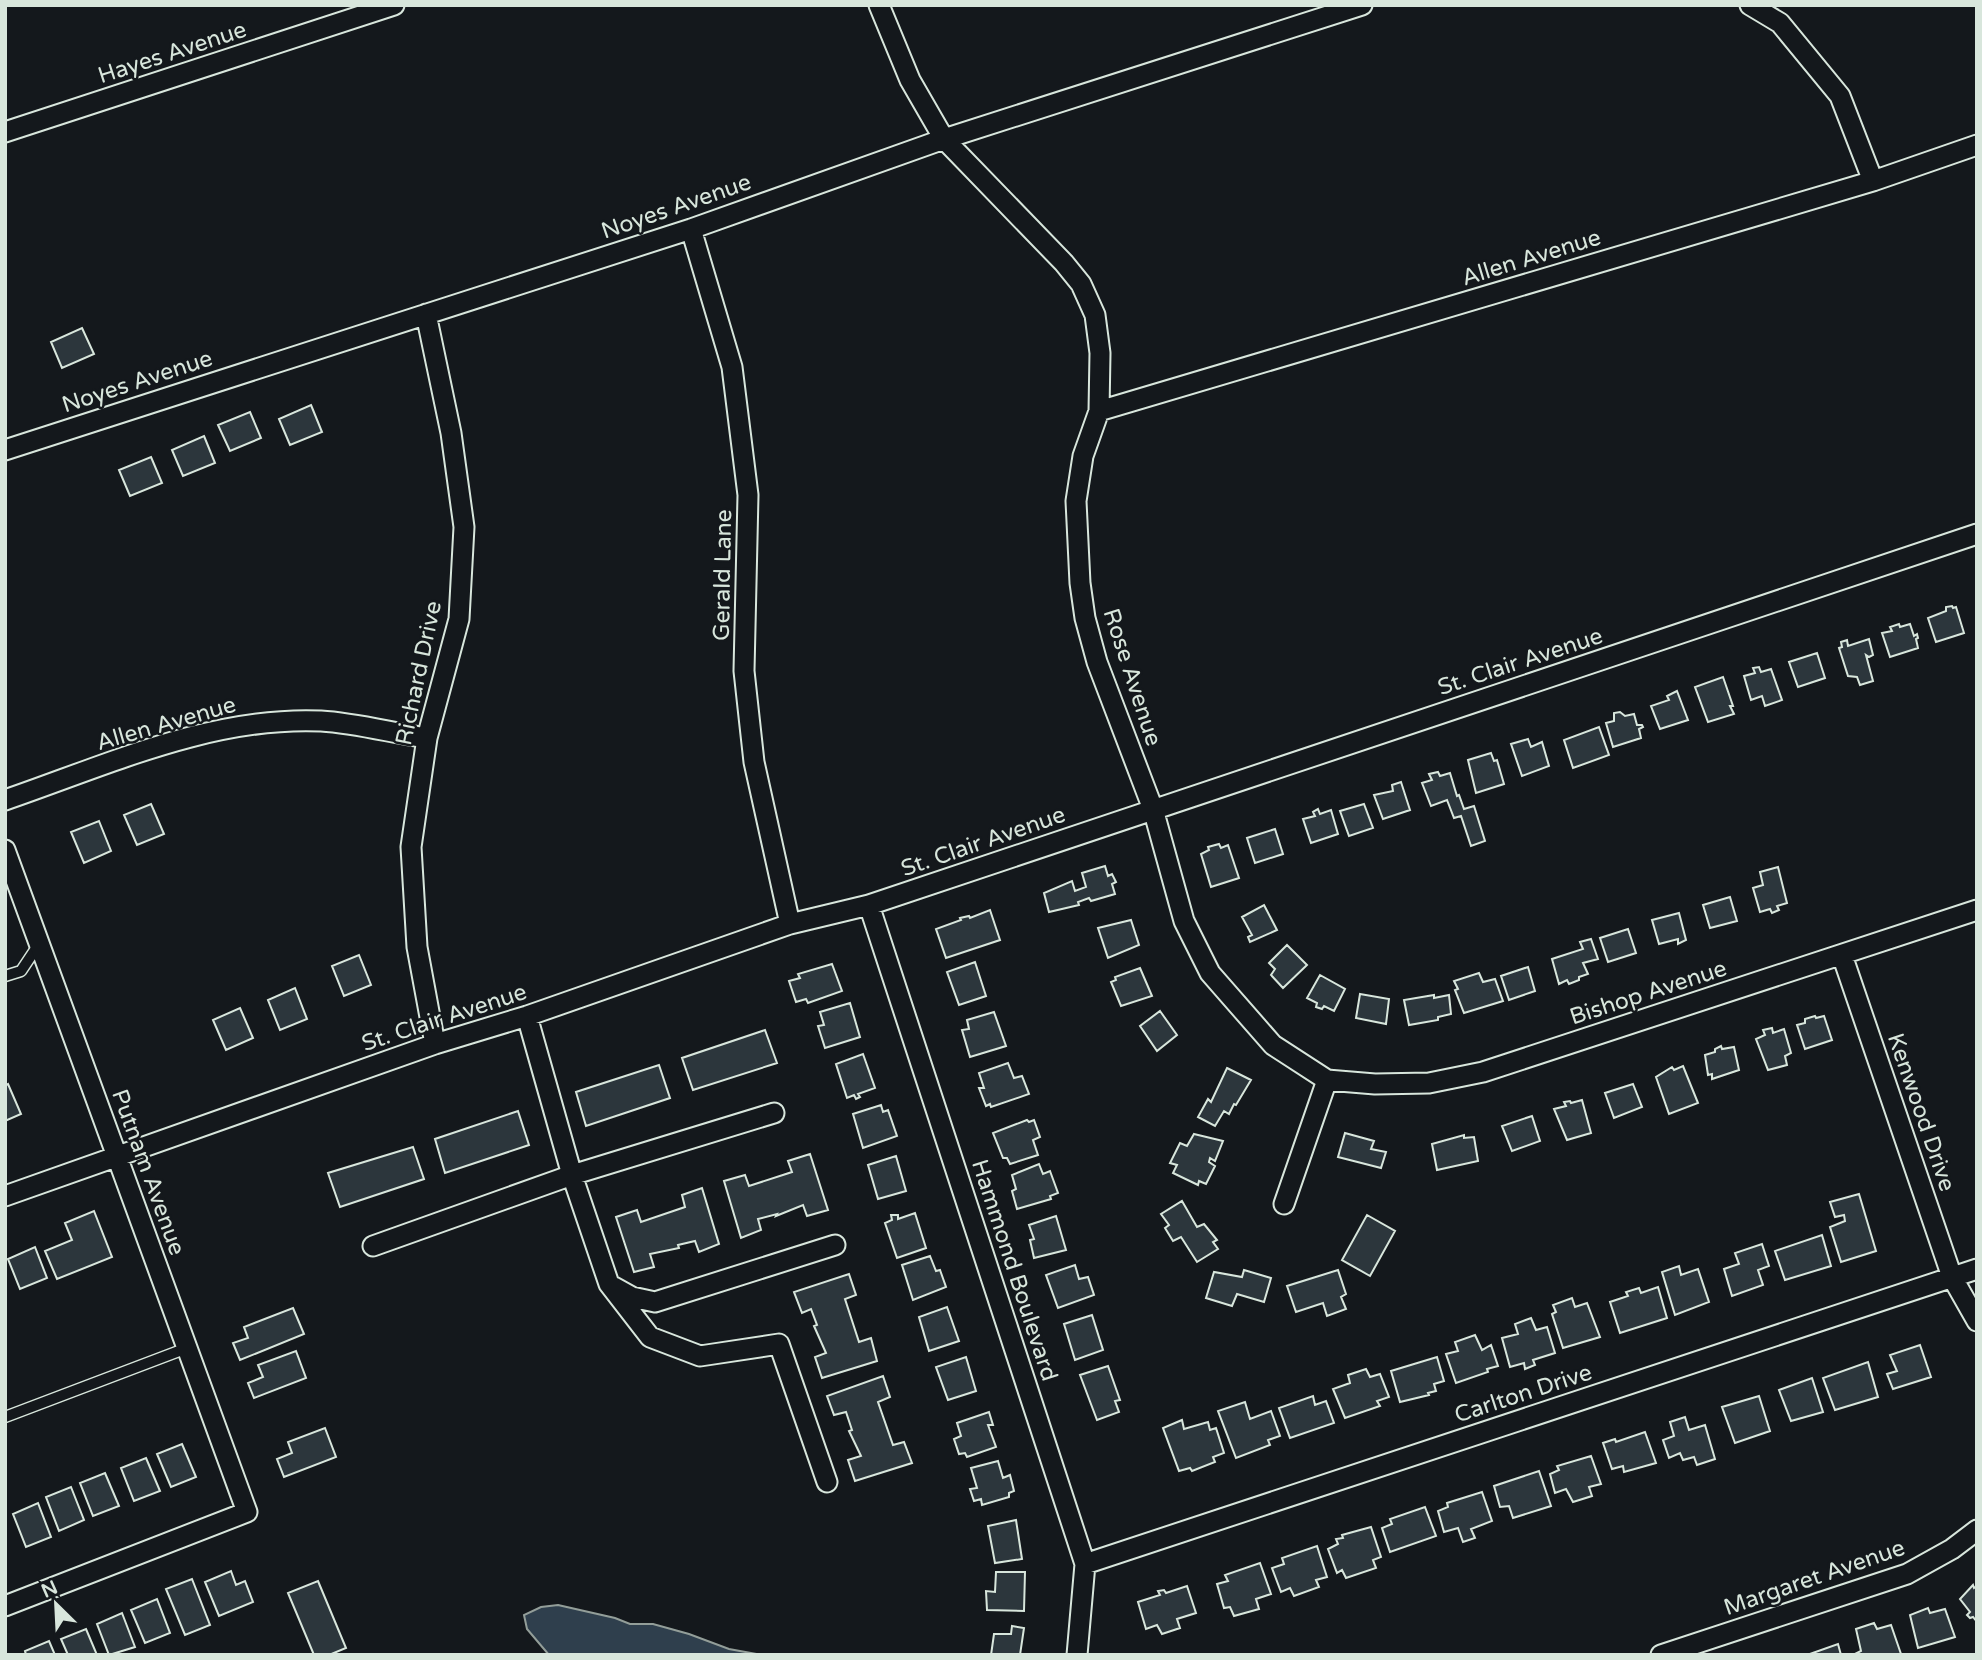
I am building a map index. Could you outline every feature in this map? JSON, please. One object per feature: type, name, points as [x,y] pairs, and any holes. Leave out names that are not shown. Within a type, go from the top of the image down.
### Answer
[{"type":"street","name":"Hayes Avenue","points":[[5,132],[394,5]]},
{"type":"street","name":"Rose Avenue","points":[[878,5],[910,80],[944,139],[1063,263],[1081,284],[1095,315],[1100,353],[1098,411],[1083,456],[1076,501],[1080,583],[1085,618],[1097,662],[1153,809],[1184,921],[1210,973],[1273,1045],[1327,1080]]},
{"type":"street","name":"Noyes Avenue","points":[[5,450],[691,229],[944,139],[1362,5]]},
{"type":"street","points":[[1750,5],[1780,23],[1840,96],[1873,181]]},
{"type":"street","name":"Allen Avenue","points":[[1098,411],[1873,181],[1977,145]]},
{"type":"street","name":"Gerald Lane","points":[[691,229],[732,367],[748,495],[744,671],[754,762],[790,925]]},
{"type":"street","name":"Richard Drive","points":[[426,314],[451,433],[464,527],[459,619],[427,738],[411,847],[417,947],[435,1044]]},
{"type":"street","name":"St. Clair Avenue","points":[[5,1196],[435,1044],[527,1016],[790,925],[869,905],[1977,534]]},
{"type":"street","name":"Allen Avenue","points":[[5,800],[165,744],[238,724],[322,721],[427,738]]},
{"type":"street","name":"Putnam Avenue","points":[[5,850],[247,1512],[5,1605]]},
{"type":"street","name":"Hammond Boulevard","points":[[869,905],[1085,1564],[1077,1655]]},
{"type":"street","name":"Bishop Avenue","points":[[1327,1080],[1375,1084],[1429,1083],[1483,1072],[1977,910]]},
{"type":"street","name":"Kenwood Drive","points":[[1842,955],[1952,1277],[1977,1321]]},
{"type":"street","points":[[527,1016],[572,1175],[609,1284],[650,1337],[700,1356],[779,1344],[827,1482]]},
{"type":"street","points":[[1284,1203],[1327,1080]]},
{"type":"street","points":[[373,1246],[572,1175],[774,1113]]},
{"type":"street","points":[[609,1284],[632,1297],[655,1302],[835,1245]]},
{"type":"street","name":"Carlton Drive","points":[[1085,1564],[1977,1269]]},
{"type":"street","name":"Margaret Avenue","points":[[1661,1655],[1907,1574],[1952,1549],[1977,1530]]},
{"type":"lane","points":[[5,976],[21,971],[39,943]]},
{"type":"lane","points":[[5,1416],[187,1348]]},
{"type":"water","points":[[558,1605],[630,1624],[653,1624],[729,1649],[762,1655],[549,1655],[527,1629],[524,1615],[541,1607]]},
{"type":"building","points":[[82,328],[94,354],[62,368],[51,342]]},
{"type":"building","points":[[311,405],[322,432],[290,445],[279,419]]},
{"type":"building","points":[[250,412],[261,438],[230,451],[218,425]]},
{"type":"building","points":[[204,436],[215,463],[183,476],[172,450]]},
{"type":"building","points":[[151,457],[162,483],[130,496],[119,470]]},
{"type":"building","points":[[1952,606],[1956,607],[1964,633],[1936,642],[1928,618]]},
{"type":"building","points":[[1899,624],[1900,627],[1910,624],[1914,636],[1917,634],[1918,648],[1890,657],[1882,633],[1892,631],[1890,627]]},
{"type":"building","points":[[1869,639],[1873,655],[1866,655],[1873,681],[1860,685],[1857,677],[1848,676],[1839,648],[1842,647],[1841,642],[1847,640],[1848,646]]},
{"type":"building","points":[[1817,653],[1825,678],[1798,687],[1789,662]]},
{"type":"building","points":[[1759,667],[1761,672],[1771,669],[1782,700],[1765,706],[1762,696],[1751,700],[1744,676],[1755,673],[1753,668]]},
{"type":"building","points":[[1723,677],[1734,714],[1708,722],[1695,687]]},
{"type":"building","points":[[1677,691],[1688,720],[1660,729],[1651,706],[1669,700],[1667,696]]},
{"type":"building","points":[[1620,712],[1625,716],[1634,714],[1637,725],[1643,727],[1639,729],[1641,738],[1613,747],[1606,723],[1614,721],[1614,713]]},
{"type":"building","points":[[1599,727],[1609,755],[1573,768],[1564,740]]},
{"type":"building","points":[[1528,739],[1531,747],[1542,742],[1549,766],[1522,776],[1511,744]]},
{"type":"building","points":[[1491,753],[1494,761],[1497,760],[1504,784],[1476,793],[1468,760]]},
{"type":"building","points":[[1438,772],[1440,776],[1450,773],[1464,809],[1474,806],[1485,841],[1471,846],[1461,816],[1454,818],[1447,800],[1431,806],[1422,783],[1432,780],[1429,774]]},
{"type":"building","points":[[1401,782],[1410,810],[1383,819],[1374,795],[1393,791],[1392,785]]},
{"type":"building","points":[[151,804],[164,834],[137,845],[124,815]]},
{"type":"building","points":[[1364,804],[1373,828],[1349,836],[1340,811]]},
{"type":"building","points":[[1318,809],[1320,814],[1331,810],[1338,834],[1311,843],[1303,819],[1315,816],[1313,812]]},
{"type":"building","points":[[99,821],[111,851],[84,863],[71,832]]},
{"type":"building","points":[[1275,829],[1283,854],[1255,863],[1247,838]]},
{"type":"building","points":[[1219,844],[1221,848],[1228,845],[1239,878],[1211,887],[1201,854],[1209,850],[1208,847]]},
{"type":"building","points":[[1105,866],[1108,876],[1112,874],[1116,882],[1112,884],[1115,894],[1091,901],[1089,898],[1078,902],[1079,905],[1049,912],[1044,893],[1072,881],[1075,891],[1086,887],[1082,873]]},
{"type":"building","points":[[1778,867],[1787,903],[1777,906],[1779,910],[1772,913],[1770,909],[1760,912],[1753,888],[1763,885],[1760,872]]},
{"type":"building","points":[[1730,897],[1737,921],[1710,928],[1703,905]]},
{"type":"building","points":[[1264,905],[1277,930],[1250,942],[1248,937],[1252,935],[1242,917]]},
{"type":"building","points":[[990,910],[1000,940],[946,958],[936,929],[961,920],[960,918],[970,918]]},
{"type":"building","points":[[1679,913],[1686,940],[1678,944],[1678,939],[1659,944],[1652,920]]},
{"type":"building","points":[[1131,920],[1139,945],[1108,958],[1098,928]]},
{"type":"building","points":[[1628,929],[1636,953],[1608,962],[1600,938]]},
{"type":"building","points":[[1591,939],[1598,959],[1583,963],[1588,974],[1569,984],[1567,980],[1559,984],[1552,959],[1583,949],[1580,942]]},
{"type":"building","points":[[1287,945],[1307,965],[1283,988],[1271,975],[1275,969],[1269,963]]},
{"type":"building","points":[[359,955],[371,985],[344,996],[332,966]]},
{"type":"building","points":[[975,962],[986,996],[959,1005],[947,972]]},
{"type":"building","points":[[832,964],[842,991],[808,1003],[806,999],[796,1002],[789,981],[800,978],[798,974]]},
{"type":"building","points":[[1528,967],[1535,991],[1509,1000],[1501,976]]},
{"type":"building","points":[[1140,968],[1152,996],[1121,1006],[1111,982],[1116,980],[1115,977]]},
{"type":"building","points":[[1479,973],[1483,982],[1495,979],[1503,1001],[1464,1013],[1454,981]]},
{"type":"building","points":[[1320,975],[1345,989],[1334,1011],[1324,1006],[1322,1009],[1316,1007],[1317,1003],[1307,998]]},
{"type":"building","points":[[295,988],[307,1019],[280,1030],[268,1000]]},
{"type":"building","points":[[1360,994],[1389,999],[1386,1024],[1356,1018]]},
{"type":"building","points":[[1434,995],[1434,998],[1449,995],[1451,1014],[1438,1017],[1438,1020],[1409,1025],[1404,1000]]},
{"type":"building","points":[[850,1003],[860,1037],[825,1048],[818,1026],[824,1025],[820,1012]]},
{"type":"building","points":[[240,1008],[253,1038],[226,1050],[213,1020]]},
{"type":"building","points":[[1160,1011],[1177,1035],[1157,1051],[1140,1026]]},
{"type":"building","points":[[994,1012],[1006,1046],[970,1057],[962,1030],[969,1029],[967,1020]]},
{"type":"building","points":[[1815,1016],[1824,1016],[1832,1040],[1805,1049],[1797,1025]]},
{"type":"building","points":[[1772,1028],[1773,1033],[1784,1029],[1791,1053],[1785,1056],[1787,1065],[1768,1070],[1756,1039],[1765,1035],[1763,1030]]},
{"type":"building","points":[[765,1030],[777,1063],[693,1090],[682,1058]]},
{"type":"building","points":[[1721,1046],[1722,1049],[1734,1047],[1739,1070],[1712,1079],[1712,1074],[1708,1075],[1705,1055],[1715,1052],[1715,1049]]},
{"type":"building","points":[[863,1054],[875,1088],[858,1094],[860,1097],[856,1099],[854,1095],[847,1098],[836,1064]]},
{"type":"building","points":[[1008,1063],[1014,1078],[1022,1076],[1029,1094],[991,1107],[990,1104],[986,1106],[979,1088],[984,1088],[979,1073]]},
{"type":"building","points":[[659,1065],[670,1098],[586,1126],[576,1092]]},
{"type":"building","points":[[1683,1066],[1698,1103],[1669,1114],[1656,1077],[1672,1067],[1674,1070]]},
{"type":"building","points":[[1227,1068],[1251,1080],[1229,1114],[1224,1111],[1215,1126],[1198,1117],[1208,1099],[1211,1102]]},
{"type":"building","points":[[8,1084],[21,1114],[5,1121],[5,1086]]},
{"type":"building","points":[[1633,1084],[1642,1107],[1614,1118],[1605,1093]]},
{"type":"building","points":[[1582,1100],[1591,1133],[1567,1140],[1554,1109],[1566,1106],[1564,1102]]},
{"type":"building","points":[[881,1105],[883,1112],[888,1110],[897,1136],[863,1148],[853,1114]]},
{"type":"building","points":[[518,1111],[529,1145],[445,1173],[435,1139]]},
{"type":"building","points":[[1532,1116],[1540,1141],[1512,1151],[1502,1126]]},
{"type":"building","points":[[1027,1120],[1034,1120],[1040,1137],[1033,1140],[1038,1155],[1010,1164],[1007,1158],[1003,1158],[993,1133]]},
{"type":"building","points":[[1345,1133],[1374,1141],[1371,1149],[1386,1152],[1381,1168],[1338,1157]]},
{"type":"building","points":[[1194,1134],[1223,1141],[1215,1161],[1210,1158],[1209,1162],[1215,1166],[1206,1184],[1199,1181],[1198,1185],[1173,1173],[1177,1165],[1170,1163],[1180,1143],[1187,1146]]},
{"type":"building","points":[[1464,1135],[1464,1138],[1474,1137],[1478,1161],[1437,1170],[1432,1144]]},
{"type":"building","points":[[413,1147],[424,1179],[340,1207],[328,1173]]},
{"type":"building","points":[[810,1154],[828,1210],[807,1216],[803,1205],[776,1216],[777,1214],[758,1219],[761,1230],[741,1238],[724,1181],[745,1175],[749,1186],[792,1172],[788,1161]]},
{"type":"building","points":[[896,1156],[906,1191],[878,1199],[868,1165]]},
{"type":"building","points":[[1039,1164],[1043,1174],[1050,1171],[1058,1193],[1050,1196],[1051,1199],[1017,1209],[1012,1191],[1016,1189],[1012,1175]]},
{"type":"building","points":[[702,1188],[719,1244],[699,1252],[695,1241],[678,1245],[679,1248],[650,1254],[654,1267],[634,1272],[616,1217],[637,1210],[641,1222],[685,1207],[682,1195]]},
{"type":"building","points":[[1859,1194],[1876,1251],[1841,1262],[1830,1227],[1845,1221],[1844,1215],[1835,1217],[1830,1202]]},
{"type":"building","points":[[1182,1201],[1197,1227],[1204,1224],[1217,1240],[1213,1242],[1218,1249],[1197,1262],[1181,1237],[1173,1241],[1165,1228],[1169,1225],[1161,1214]]},
{"type":"building","points":[[94,1211],[112,1257],[57,1279],[45,1251],[72,1240],[65,1223]]},
{"type":"building","points":[[915,1213],[926,1248],[897,1258],[885,1223],[892,1220],[891,1215],[898,1215],[898,1219]]},
{"type":"building","points":[[1367,1215],[1395,1231],[1370,1276],[1342,1260]]},
{"type":"building","points":[[1056,1216],[1066,1250],[1034,1258],[1030,1240],[1034,1239],[1029,1225]]},
{"type":"building","points":[[1822,1235],[1831,1266],[1785,1280],[1775,1251]]},
{"type":"building","points":[[1762,1244],[1769,1266],[1758,1270],[1763,1285],[1732,1296],[1724,1269],[1739,1264],[1735,1253]]},
{"type":"building","points":[[35,1247],[47,1278],[20,1289],[8,1259]]},
{"type":"building","points":[[930,1256],[936,1271],[940,1270],[946,1287],[913,1300],[902,1265]]},
{"type":"building","points":[[1075,1265],[1079,1279],[1088,1277],[1094,1295],[1058,1308],[1046,1275]]},
{"type":"building","points":[[1679,1266],[1681,1275],[1698,1269],[1709,1302],[1675,1315],[1662,1272]]},
{"type":"building","points":[[1244,1270],[1271,1278],[1264,1302],[1237,1294],[1232,1306],[1206,1298],[1214,1272],[1242,1277]]},
{"type":"building","points":[[1338,1270],[1346,1294],[1341,1297],[1346,1309],[1327,1316],[1323,1303],[1296,1312],[1287,1286]]},
{"type":"building","points":[[849,1274],[856,1295],[845,1299],[859,1342],[871,1338],[877,1361],[822,1378],[815,1357],[826,1353],[814,1326],[817,1325],[811,1309],[802,1313],[794,1292]]},
{"type":"building","points":[[1658,1287],[1667,1318],[1620,1333],[1610,1302],[1628,1296],[1626,1292],[1639,1288],[1641,1293]]},
{"type":"building","points":[[1572,1298],[1575,1307],[1587,1303],[1600,1337],[1563,1348],[1552,1314],[1556,1312],[1553,1305]]},
{"type":"building","points":[[947,1307],[959,1341],[929,1351],[919,1317]]},
{"type":"building","points":[[293,1308],[304,1334],[240,1360],[233,1343],[248,1338],[244,1327]]},
{"type":"building","points":[[1092,1315],[1103,1350],[1075,1360],[1064,1324]]},
{"type":"building","points":[[1531,1318],[1536,1330],[1547,1327],[1555,1353],[1533,1360],[1535,1365],[1525,1369],[1524,1363],[1510,1367],[1502,1338],[1518,1334],[1515,1324]]},
{"type":"building","points":[[1475,1335],[1482,1350],[1491,1345],[1498,1366],[1456,1383],[1446,1354],[1458,1351],[1455,1342]]},
{"type":"building","points":[[1920,1345],[1931,1377],[1893,1389],[1887,1374],[1897,1371],[1890,1355]]},
{"type":"building","points":[[296,1351],[306,1378],[254,1398],[248,1383],[263,1377],[258,1365]]},
{"type":"building","points":[[966,1357],[976,1391],[948,1400],[936,1367]]},
{"type":"building","points":[[1437,1357],[1444,1381],[1434,1384],[1436,1391],[1400,1402],[1391,1371]]},
{"type":"building","points":[[1868,1362],[1878,1397],[1835,1410],[1823,1378]]},
{"type":"building","points":[[1108,1366],[1120,1400],[1115,1401],[1119,1412],[1097,1420],[1080,1375]]},
{"type":"building","points":[[1366,1369],[1370,1377],[1380,1374],[1389,1397],[1377,1401],[1380,1406],[1345,1418],[1333,1389],[1350,1383],[1348,1375]]},
{"type":"building","points":[[883,1376],[890,1397],[878,1402],[893,1445],[904,1442],[912,1463],[855,1481],[848,1460],[861,1456],[849,1431],[852,1430],[846,1412],[834,1415],[827,1396]]},
{"type":"building","points":[[1812,1378],[1823,1412],[1791,1421],[1779,1390]]},
{"type":"building","points":[[1313,1396],[1315,1405],[1326,1401],[1334,1423],[1290,1438],[1279,1408]]},
{"type":"building","points":[[1759,1396],[1770,1431],[1735,1443],[1722,1407]]},
{"type":"building","points":[[1245,1402],[1250,1419],[1271,1411],[1280,1436],[1268,1440],[1270,1445],[1236,1458],[1218,1411]]},
{"type":"building","points":[[989,1412],[993,1425],[988,1425],[996,1447],[967,1457],[965,1453],[959,1454],[954,1439],[961,1436],[957,1423]]},
{"type":"building","points":[[1685,1417],[1689,1430],[1705,1425],[1715,1459],[1697,1465],[1694,1457],[1683,1460],[1680,1453],[1669,1458],[1663,1440],[1674,1436],[1670,1422]]},
{"type":"building","points":[[1182,1420],[1184,1429],[1208,1422],[1210,1430],[1216,1428],[1224,1453],[1213,1457],[1215,1462],[1192,1471],[1190,1468],[1179,1471],[1163,1428]]},
{"type":"building","points":[[325,1428],[336,1457],[284,1477],[277,1459],[292,1453],[288,1442]]},
{"type":"building","points":[[1645,1432],[1656,1463],[1624,1472],[1623,1466],[1612,1469],[1603,1443],[1615,1439],[1616,1442]]},
{"type":"building","points":[[182,1444],[196,1477],[171,1487],[157,1454]]},
{"type":"building","points":[[1591,1456],[1601,1484],[1589,1487],[1592,1496],[1573,1502],[1566,1489],[1555,1493],[1550,1474],[1559,1470],[1557,1466]]},
{"type":"building","points":[[146,1458],[160,1491],[134,1501],[121,1468]]},
{"type":"building","points":[[998,1461],[1003,1478],[1010,1475],[1014,1491],[1009,1493],[1009,1497],[982,1505],[981,1499],[974,1501],[970,1489],[977,1488],[971,1468]]},
{"type":"building","points":[[1539,1471],[1551,1506],[1513,1518],[1509,1506],[1500,1507],[1494,1486]]},
{"type":"building","points":[[105,1473],[119,1506],[93,1516],[80,1483]]},
{"type":"building","points":[[71,1487],[84,1520],[59,1531],[46,1497]]},
{"type":"building","points":[[1482,1492],[1492,1521],[1471,1529],[1475,1538],[1463,1542],[1458,1528],[1444,1532],[1438,1511],[1448,1507],[1447,1503]]},
{"type":"building","points":[[38,1503],[51,1537],[26,1547],[13,1514]]},
{"type":"building","points":[[1425,1507],[1436,1536],[1390,1552],[1382,1528],[1392,1524],[1390,1519]]},
{"type":"building","points":[[1016,1520],[1022,1559],[995,1563],[988,1526]]},
{"type":"building","points":[[1371,1527],[1381,1557],[1373,1560],[1376,1568],[1346,1578],[1342,1570],[1337,1573],[1328,1549],[1338,1544],[1336,1539],[1343,1538],[1342,1535]]},
{"type":"building","points":[[1317,1546],[1327,1577],[1316,1580],[1319,1587],[1294,1596],[1290,1588],[1281,1592],[1272,1568],[1284,1564],[1282,1558]]},
{"type":"building","points":[[1260,1563],[1271,1594],[1256,1599],[1259,1609],[1234,1616],[1230,1607],[1224,1608],[1217,1584],[1228,1581],[1225,1575]]},
{"type":"building","points":[[231,1571],[236,1585],[245,1581],[253,1602],[219,1616],[205,1582]]},
{"type":"building","points":[[996,1572],[1025,1572],[1024,1611],[987,1610],[986,1591],[995,1592]]},
{"type":"building","points":[[192,1579],[210,1625],[185,1635],[166,1589]]},
{"type":"building","points":[[318,1581],[346,1648],[329,1655],[314,1655],[288,1593]]},
{"type":"building","points":[[1973,1585],[1974,1588],[1977,1586],[1977,1622],[1967,1615],[1970,1612],[1960,1599]]},
{"type":"building","points":[[1187,1586],[1196,1613],[1177,1619],[1180,1628],[1162,1634],[1157,1625],[1146,1629],[1138,1602],[1160,1595],[1158,1591],[1164,1590],[1166,1593]]},
{"type":"building","points":[[157,1599],[170,1633],[145,1643],[131,1610]]},
{"type":"building","points":[[1928,1608],[1930,1613],[1945,1609],[1955,1637],[1918,1648],[1910,1615]]},
{"type":"building","points":[[122,1613],[135,1647],[109,1655],[97,1624]]},
{"type":"building","points":[[1874,1623],[1877,1629],[1891,1625],[1901,1654],[1853,1655],[1861,1651],[1856,1629]]},
{"type":"building","points":[[1012,1626],[1024,1628],[1020,1655],[991,1655],[994,1634],[1011,1634]]},
{"type":"building","points":[[86,1629],[97,1655],[68,1655],[61,1639]]},
{"type":"building","points":[[49,1641],[55,1655],[26,1655],[25,1651]]},
{"type":"building","points":[[1838,1644],[1841,1655],[1807,1655]]}]
